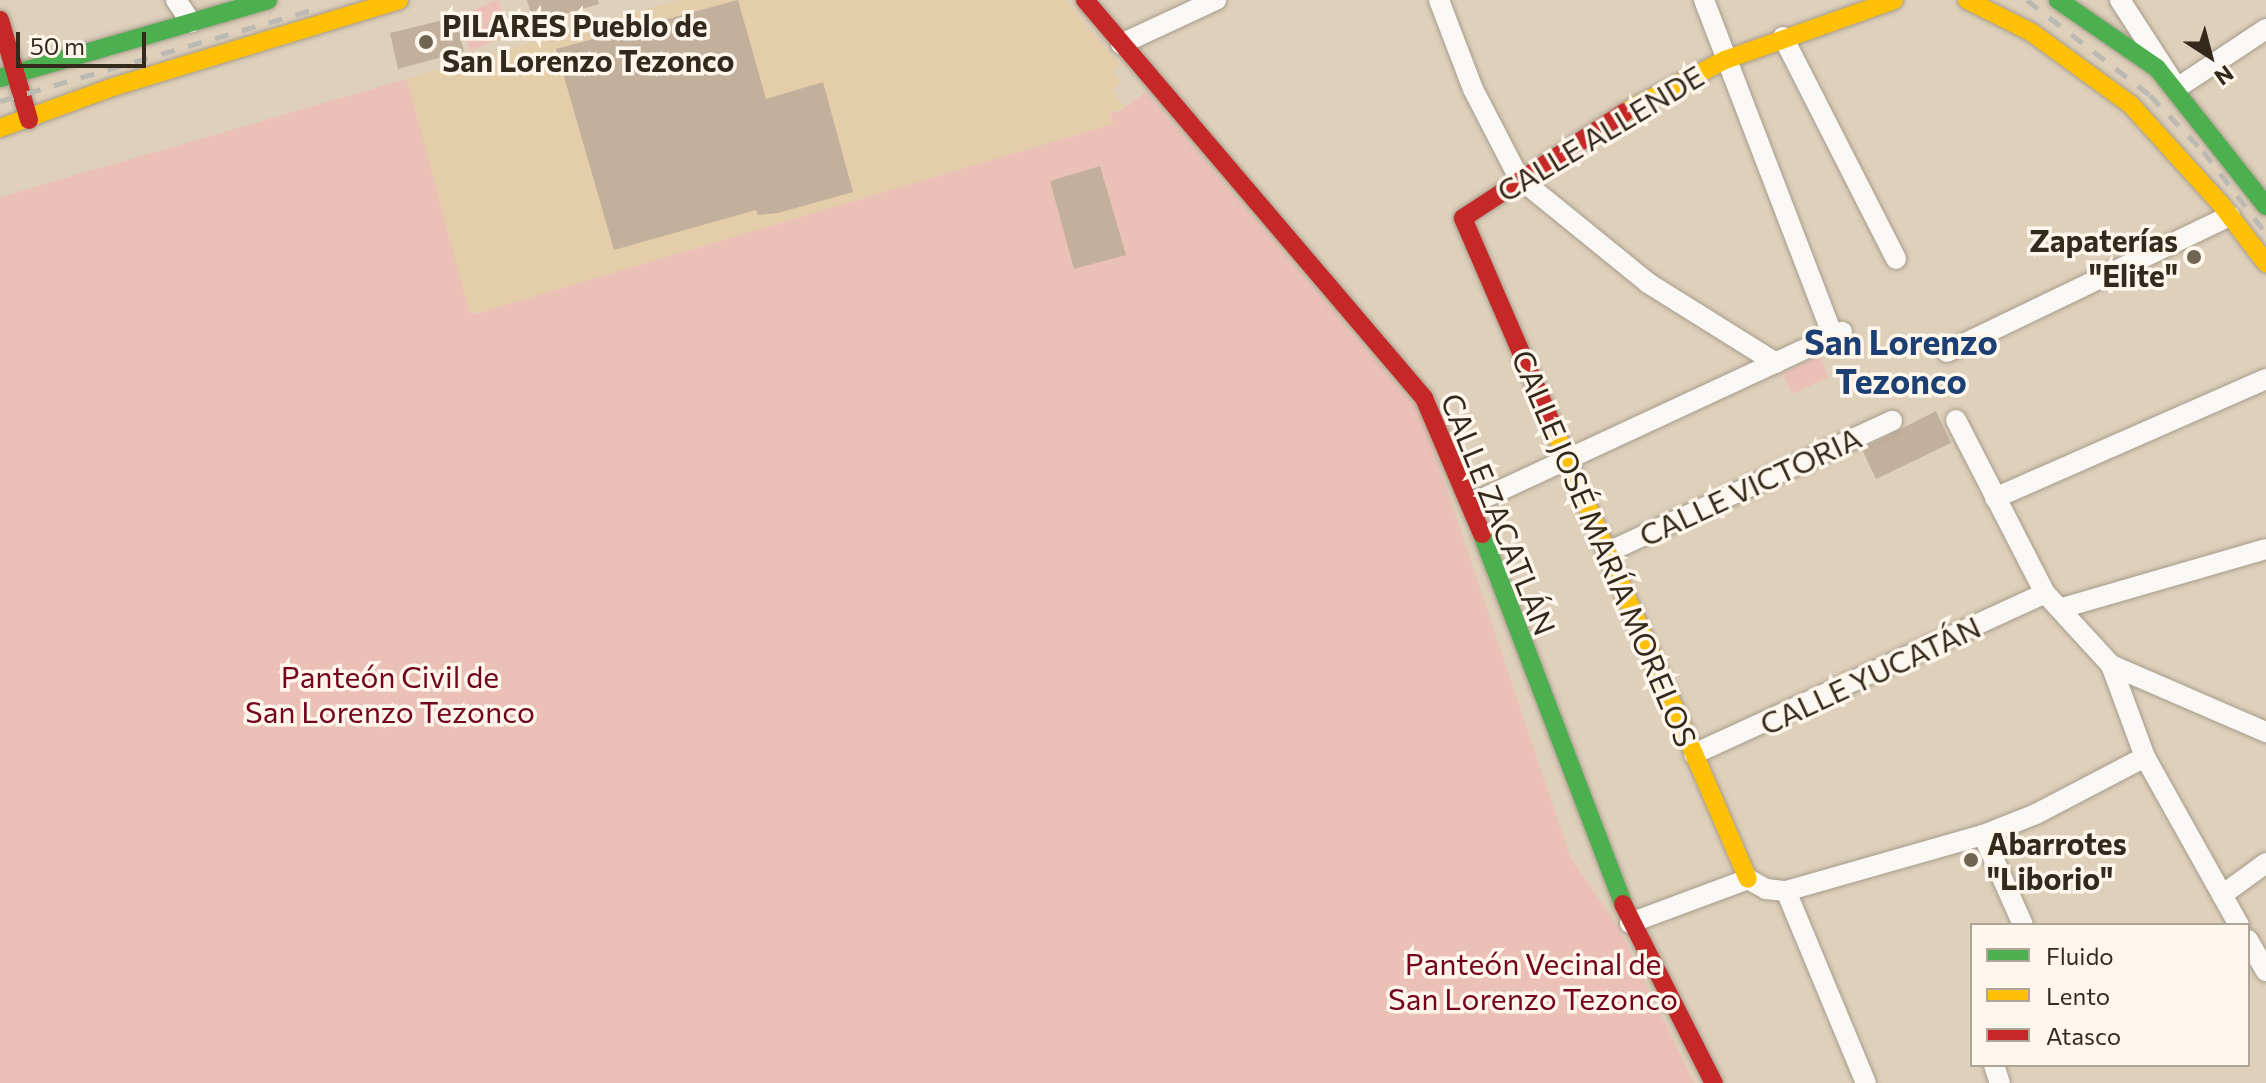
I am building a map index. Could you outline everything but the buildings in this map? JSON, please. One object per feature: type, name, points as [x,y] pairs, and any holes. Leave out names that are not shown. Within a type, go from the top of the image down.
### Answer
[{"type":"street","points":[[176,0],[191,22]]},
{"type":"street","points":[[8,76],[268,0]]},
{"type":"street","points":[[0,128],[113,87],[399,0]]},
{"type":"street","name":"CALLE ZACATLÁN","points":[[1085,0],[1424,398],[1471,504],[1630,923],[1714,1083]]},
{"type":"street","points":[[1121,44],[1216,0]]},
{"type":"street","points":[[1439,0],[1473,89],[1519,178],[1648,283],[1776,363]]},
{"type":"street","points":[[1471,504],[1838,334],[1725,60],[1704,0]]},
{"type":"street","points":[[1967,0],[2031,32],[2095,75],[2131,105],[2230,216],[2266,263]]},
{"type":"street","points":[[2058,0],[2157,68],[2177,88]]},
{"type":"street","points":[[2120,0],[2177,88],[2266,205]]},
{"type":"street","name":"CALLE ALLENDE","points":[[1463,218],[1519,178],[1632,107],[1725,60],[1881,1]]},
{"type":"street","points":[[0,20],[8,76],[29,120]]},
{"type":"street","points":[[2177,88],[2266,29]]},
{"type":"street","points":[[1783,37],[1896,259]]},
{"type":"street","points":[[1947,352],[2230,216]]},
{"type":"street","name":"CALLE JOSÉ MARÍA MORELOS","points":[[1463,218],[1748,879]]},
{"type":"street","points":[[1995,498],[2266,379]]},
{"type":"street","points":[[1956,420],[2045,593],[2111,665],[2145,757],[2238,923]]},
{"type":"street","name":"CALLE VICTORIA","points":[[1608,552],[1892,421]]},
{"type":"street","points":[[2062,608],[2266,549]]},
{"type":"street","name":"CALLE YUCATÁN","points":[[1694,754],[2045,593]]},
{"type":"street","points":[[2111,665],[2266,732]]},
{"type":"street","points":[[1630,923],[1748,879],[1766,889],[1786,891],[1983,835],[2036,814],[2145,757]]},
{"type":"street","points":[[1983,835],[2022,923]]},
{"type":"street","points":[[2222,895],[2266,863]]},
{"type":"street","points":[[1786,891],[1866,1083]]},
{"type":"street","points":[[2250,943],[2266,971]]},
{"type":"shaded area","points":[[678,0],[1065,0],[1119,65],[1112,71],[1121,83],[1112,90],[1125,107],[1111,112],[1113,124],[482,312],[469,312],[407,79]]},
{"type":"green space","points":[[498,0],[509,35],[470,51],[460,15]]},
{"type":"green space","name":"Panteón Civil de San Lorenzo Tezonco","points":[[407,79],[469,311],[475,314],[1113,124],[1110,111],[1118,112],[1146,92],[1422,415],[1570,856],[1619,928],[1694,1083],[0,1083],[0,197]]},
{"type":"green space","points":[[1820,356],[1829,377],[1792,394],[1783,373]]},
{"type":"railway","points":[[2027,0],[2150,95],[2203,151],[2266,233]]},
{"type":"railway","points":[[0,101],[318,8]]},
{"type":"traffic: fast","points":[[0,78],[268,0]]},
{"type":"traffic: fast","points":[[2058,0],[2157,68],[2266,206]]},
{"type":"traffic: fast","points":[[1482,534],[1623,904]]},
{"type":"traffic: slow","points":[[0,128],[113,87],[399,0]]},
{"type":"traffic: slow","points":[[1625,112],[1725,60],[1894,0]]},
{"type":"traffic: slow","points":[[1967,0],[2031,32],[2131,105],[2220,203],[2266,263]]},
{"type":"traffic: slow","points":[[1552,424],[1748,879]]},
{"type":"traffic: jam","points":[[1085,0],[1424,398],[1482,534]]},
{"type":"traffic: jam","points":[[0,20],[29,120]]},
{"type":"traffic: jam","points":[[1552,424],[1463,218],[1625,112]]},
{"type":"traffic: jam","points":[[1623,904],[1714,1083]]},
{"type":"place","name":"PILARES Pueblo de San Lorenzo Tezonco","points":[[426,42]]},
{"type":"place","name":"Zapaterías \"Elite\"","points":[[2194,257]]},
{"type":"place","name":"Abarrotes \"Liborio\"","points":[[1971,860]]},
{"type":"district","name":"San Lorenzo Tezonco","points":[[1901,360]]},
{"type":"park label","name":"Panteón Vecinal de San Lorenzo Tezonco","points":[[1533,980]]}]
